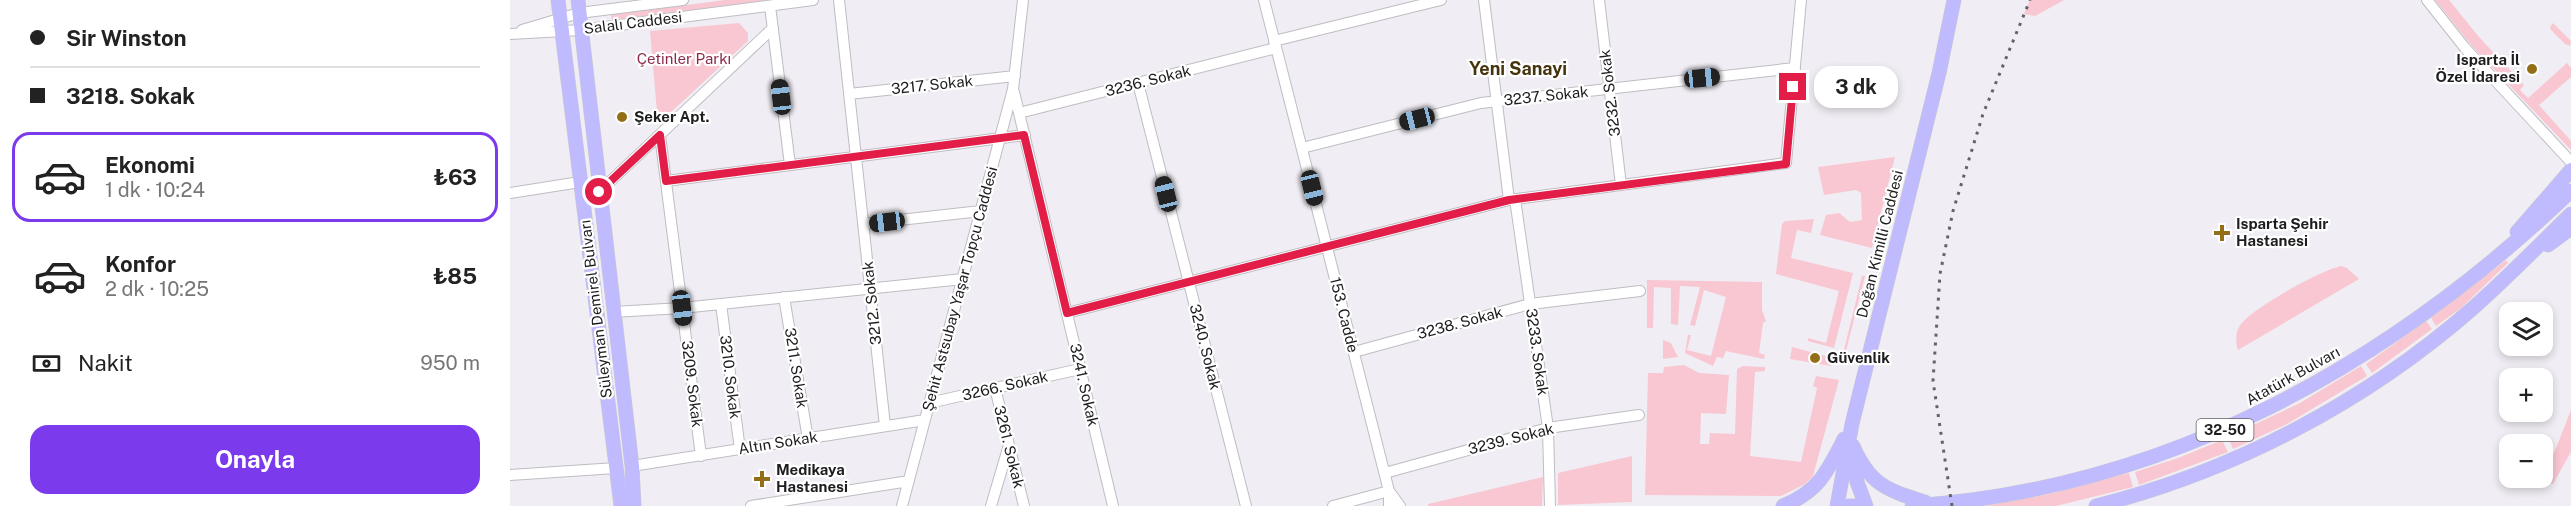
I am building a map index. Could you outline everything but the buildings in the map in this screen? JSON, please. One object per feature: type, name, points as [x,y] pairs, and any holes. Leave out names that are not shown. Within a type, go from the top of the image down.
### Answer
[{"type":"main road","points":[[558,0],[621,506]]},
{"type":"main road","name":"Doğan Kimilli Caddesi","points":[[1837,506],[1852,424],[1939,73],[1954,0]]},
{"type":"main road","name":"Doğan Kimilli Caddesi","points":[[1939,73],[1963,0]]},
{"type":"main road","name":"Süleyman Demirel Bulvarı","points":[[579,6],[632,466],[634,506]]},
{"type":"main road","points":[[2497,256],[2571,170]]},
{"type":"main road","name":"Atatürk Bulvarı","points":[[1912,506],[2022,492],[2070,481],[2148,459],[2223,431],[2302,392],[2375,348],[2429,311],[2497,256],[2571,191]]},
{"type":"main road","name":"32-50","points":[[2096,506],[2196,475],[2317,418],[2428,344],[2522,264],[2571,214]]},
{"type":"main road","points":[[2522,264],[2571,228]]},
{"type":"main road","points":[[1783,506],[1801,498],[1820,483],[1852,424]]},
{"type":"main road","name":"Doğan Kimilli Caddesi","points":[[1852,424],[1856,478],[1865,506]]},
{"type":"main road","points":[[1853,446],[1865,471],[1880,485],[1900,495],[1933,505]]},
{"type":"main road","points":[[632,466],[640,506]]},
{"type":"main road","points":[[616,468],[616,506]]},
{"type":"main road","points":[[1848,506],[1865,506]]},
{"type":"street","name":"Salalı Caddesi","points":[[510,34],[559,17],[579,6],[676,0]]},
{"type":"street","name":"Salalı Caddesi","points":[[510,34],[581,30],[813,0]]},
{"type":"street","name":"3212. Sokak","points":[[839,0],[885,426]]},
{"type":"street","name":"Şehit Astsubay Yaşar Topçu Caddesi","points":[[902,506],[1013,89],[1023,0]]},
{"type":"street","name":"153. Cadde","points":[[1264,0],[1389,491]]},
{"type":"street","name":"3236. Sokak","points":[[1019,113],[1138,83],[1441,0]]},
{"type":"street","name":"3233. Sokak","points":[[1484,0],[1496,101],[1548,428],[1551,506]]},
{"type":"street","name":"3232. Sokak","points":[[1599,0],[1621,185]]},
{"type":"street","points":[[1067,313],[1512,200],[1786,164],[1801,0]]},
{"type":"street","points":[[2427,0],[2465,48],[2571,162]]},
{"type":"street","points":[[770,6],[790,165]]},
{"type":"street","points":[[599,192],[772,28]]},
{"type":"street","name":"3237. Sokak","points":[[1302,148],[1496,101],[1795,68]]},
{"type":"street","name":"3217. Sokak","points":[[849,94],[1015,76]]},
{"type":"street","name":"3240. Sokak","points":[[1138,83],[1246,506]]},
{"type":"street","name":"3241. Sokak","points":[[1013,89],[1113,506]]},
{"type":"street","name":"3209. Sokak","points":[[660,135],[701,456]]},
{"type":"street","points":[[666,181],[1024,135]]},
{"type":"street","points":[[510,193],[579,182]]},
{"type":"street","points":[[863,224],[981,211]]},
{"type":"street","points":[[613,312],[682,308],[963,279]]},
{"type":"street","name":"3238. Sokak","points":[[1354,352],[1530,304],[1640,291]]},
{"type":"street","name":"3211. Sokak","points":[[784,297],[808,439]]},
{"type":"street","name":"3210. Sokak","points":[[721,304],[740,450]]},
{"type":"street","name":"3266. Sokak","points":[[929,403],[1080,369]]},
{"type":"street","name":"3261. Sokak","points":[[995,388],[1024,506]]},
{"type":"street","name":"3239. Sokak","points":[[1385,474],[1548,428],[1639,415]]},
{"type":"street","name":"Altın Sokak","points":[[632,466],[925,420]]},
{"type":"street","points":[[991,506],[1009,445]]},
{"type":"street","points":[[510,475],[616,468]]},
{"type":"street","points":[[751,506],[909,481]]},
{"type":"street","points":[[1333,506],[1389,491]]},
{"type":"street","points":[[1389,491],[1389,506]]},
{"type":"street","points":[[1389,491],[1400,506]]},
{"type":"green space","points":[[725,0],[768,0],[612,20],[611,15]]},
{"type":"green space","points":[[2030,0],[2064,0],[2035,16],[2024,14]]},
{"type":"green space","points":[[2435,0],[2449,0],[2479,37],[2524,85],[2520,90],[2528,98],[2567,63],[2571,68],[2571,77],[2539,105],[2571,141],[2571,150],[2472,46]]},
{"type":"green space","name":"Çetinler Parkı","points":[[739,23],[748,33],[748,41],[658,124],[650,31]]},
{"type":"green space","points":[[2553,23],[2571,41],[2570,46],[2551,30]]},
{"type":"green space","points":[[1895,157],[1872,248],[1820,235],[1826,215],[1839,213],[1850,222],[1862,220],[1861,193],[1856,190],[1824,195],[1818,167]]},
{"type":"green space","points":[[1814,219],[1811,233],[1797,230],[1791,258],[1853,273],[1834,348],[1808,341],[1808,338],[1826,343],[1839,291],[1776,274],[1782,224],[1785,221]]},
{"type":"green space","points":[[2506,260],[2508,263],[2461,308],[2436,326],[2431,318]]},
{"type":"green space","points":[[2341,266],[2347,268],[2359,279],[2238,350],[2236,338],[2239,327],[2256,311],[2302,283]]},
{"type":"green space","points":[[1862,276],[1865,276],[1846,351],[1844,350]]},
{"type":"green space","points":[[1647,280],[1762,282],[1762,310],[1766,321],[1763,323],[1759,353],[1765,355],[1764,359],[1726,351],[1723,358],[1717,357],[1713,366],[1685,353],[1688,335],[1691,335],[1687,350],[1711,356],[1726,297],[1704,290],[1695,326],[1690,325],[1700,287],[1680,286],[1678,325],[1671,324],[1671,288],[1654,287],[1653,328],[1647,328]]},
{"type":"green space","points":[[2426,321],[2432,329],[2372,373],[2366,364]]},
{"type":"green space","points":[[1663,340],[1671,343],[1678,357],[1663,359]]},
{"type":"green space","points":[[1792,347],[1833,358],[1831,366],[1790,359]]},
{"type":"green space","points":[[1684,365],[1699,373],[1729,375],[1726,414],[1701,413],[1700,444],[1709,444],[1710,433],[1735,434],[1737,369],[1743,366],[1765,367],[1765,371],[1755,372],[1750,456],[1801,462],[1817,388],[1813,386],[1816,376],[1839,380],[1813,476],[1805,484],[1781,496],[1645,495],[1648,373],[1663,373],[1664,367]]},
{"type":"green space","points":[[2361,366],[2367,376],[2287,424],[2233,449],[2228,437],[2300,403]]},
{"type":"green space","points":[[2571,410],[2571,452],[2553,484],[2553,456]]},
{"type":"green space","points":[[2222,440],[2228,452],[2139,485],[2135,472]]},
{"type":"green space","points":[[1632,456],[1632,502],[1558,505],[1558,473]]},
{"type":"green space","points":[[2129,473],[2133,487],[2056,506],[1985,506],[2054,493]]},
{"type":"green space","points":[[1543,477],[1542,506],[1428,506],[1428,504]]},
{"type":"railway","points":[[1952,506],[1933,381],[1940,274],[1953,211],[1983,114],[2030,0]]},
{"type":"place","name":"Isparta İl Özel İdaresi","points":[[2532,69]]},
{"type":"place","name":"Şeker Apt.","points":[[622,117]]},
{"type":"place","name":"Isparta Şehir Hastanesi","points":[[2222,233]]},
{"type":"place","name":"Güvenlik","points":[[1815,358]]},
{"type":"place","name":"Medikaya Hastanesi","points":[[762,479]]},
{"type":"district","name":"Yeni Sanayi","points":[[1518,69]]},
{"type":"route","points":[[599,192],[660,135],[666,181],[1024,135],[1067,313],[1509,200],[1786,164],[1793,87]]}]
